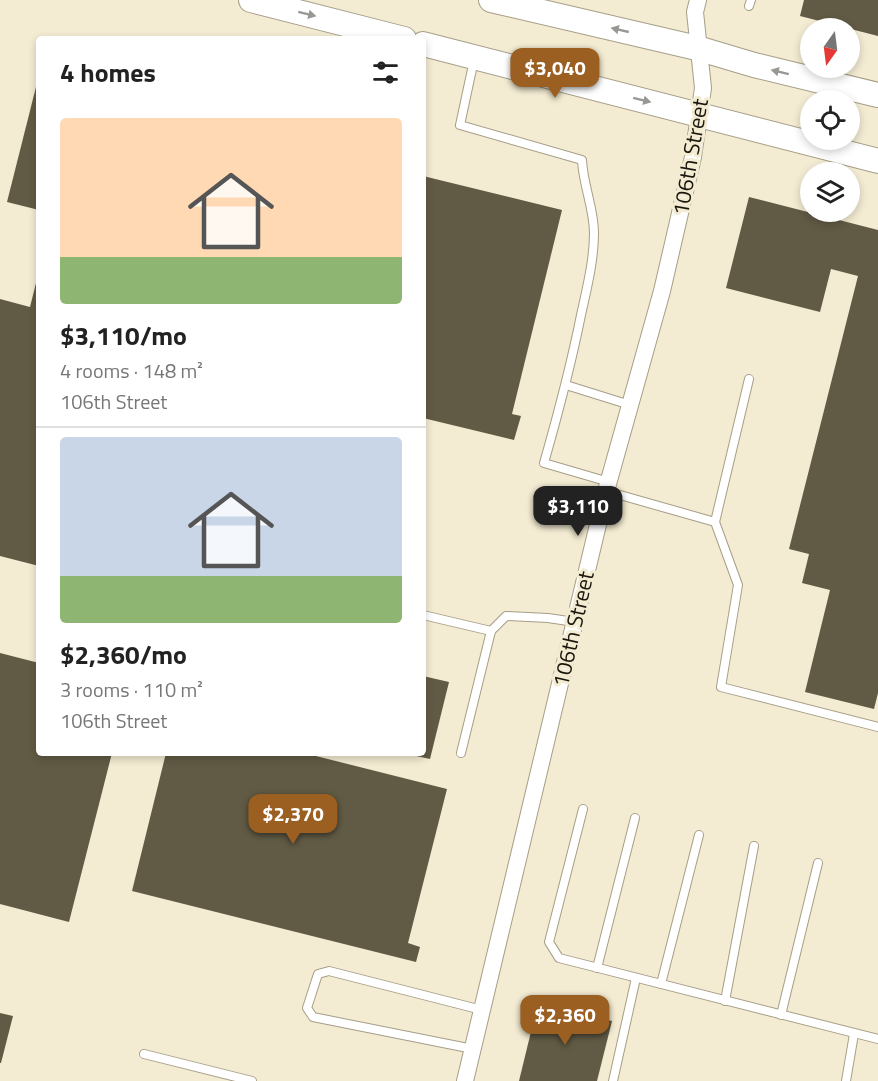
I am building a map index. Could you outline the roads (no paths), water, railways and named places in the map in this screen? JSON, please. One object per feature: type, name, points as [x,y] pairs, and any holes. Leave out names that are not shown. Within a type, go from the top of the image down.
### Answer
[{"type":"main road","points":[[251,0],[392,36]]},
{"type":"main road","points":[[491,0],[564,12],[754,65],[878,95]]},
{"type":"main road","points":[[426,45],[878,161]]},
{"type":"street","name":"106th Street","points":[[465,1081],[608,487],[662,291],[691,168],[703,88],[697,48],[695,12],[698,0]]},
{"type":"lane","points":[[475,57],[460,124],[582,160],[583,178],[591,205],[594,232],[590,272],[566,385],[543,463],[715,522]]},
{"type":"lane","points":[[749,379],[715,522],[738,585],[721,687],[878,728]]},
{"type":"lane","points":[[566,385],[630,405]]},
{"type":"lane","points":[[426,616],[492,631]]},
{"type":"lane","points":[[461,753],[492,631],[506,616],[575,622]]},
{"type":"lane","points":[[583,809],[549,942],[559,958],[878,1039]]},
{"type":"lane","points":[[597,968],[635,818]]},
{"type":"lane","points":[[661,984],[699,835]]},
{"type":"lane","points":[[725,1001],[754,846]]},
{"type":"lane","points":[[781,1015],[818,863]]},
{"type":"lane","points":[[473,1049],[313,1017],[307,1008],[318,974],[329,971],[482,1010]]},
{"type":"lane","points":[[613,1081],[636,978]]},
{"type":"lane","points":[[846,1081],[854,1034]]},
{"type":"lane","points":[[144,1054],[252,1081]]}]
